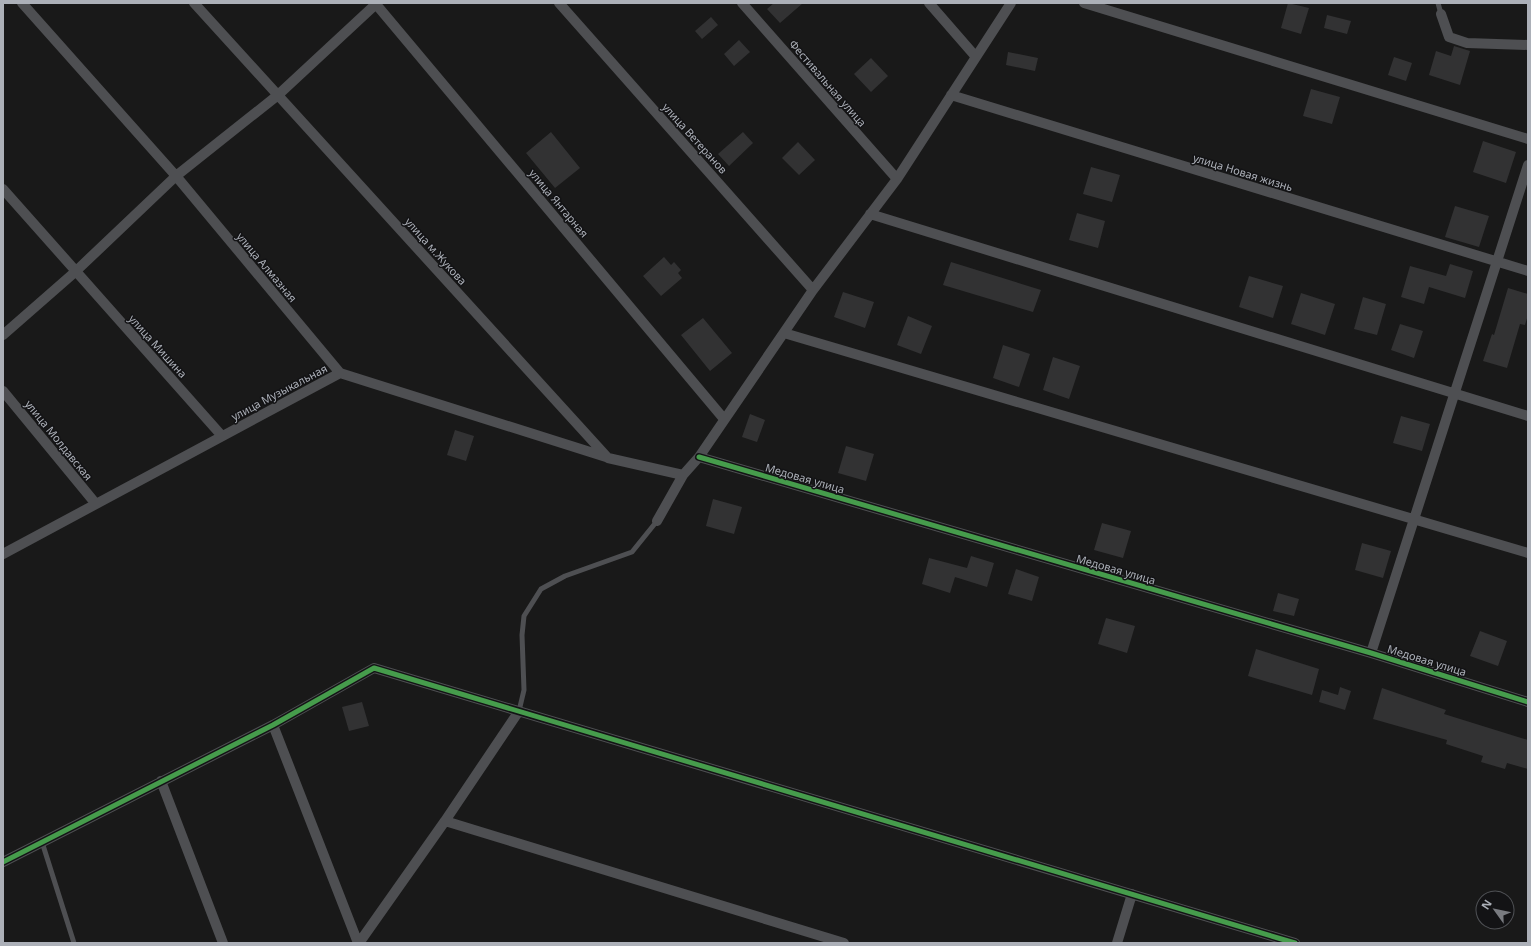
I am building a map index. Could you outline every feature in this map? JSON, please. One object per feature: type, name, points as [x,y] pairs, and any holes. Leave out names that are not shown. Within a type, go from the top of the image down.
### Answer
[{"type":"street","name":"улица Алмазная","points":[[22,3],[176,176],[340,373]]},
{"type":"street","name":"улица м.Жукова","points":[[194,3],[608,458]]},
{"type":"street","points":[[3,335],[75,272],[176,176],[278,95],[376,3]]},
{"type":"street","name":"улица Янтарная","points":[[376,3],[724,419]]},
{"type":"street","name":"улица Ветеранов","points":[[559,3],[813,290]]},
{"type":"street","name":"Фестивальная улица","points":[[742,3],[897,179]]},
{"type":"street","points":[[929,3],[976,57]]},
{"type":"street","points":[[657,521],[683,475],[699,457],[813,290],[897,179],[1011,3]]},
{"type":"street","points":[[1084,3],[1528,138]]},
{"type":"street","points":[[1441,14],[1449,37],[1467,43],[1528,45]]},
{"type":"street","name":"улица Новая жизнь","points":[[951,95],[1528,272]]},
{"type":"street","points":[[1371,653],[1453,393],[1528,165]]},
{"type":"street","name":"улица Мишина","points":[[3,189],[222,436]]},
{"type":"street","points":[[870,214],[1528,416]]},
{"type":"street","points":[[784,333],[1528,553]]},
{"type":"street","name":"улица Музыкальная","points":[[3,554],[340,373],[608,458]]},
{"type":"street","name":"улица Молдавская","points":[[3,391],[96,504]]},
{"type":"street","name":"Медовая улица","points":[[699,457],[1371,653],[1528,702]]},
{"type":"street","points":[[608,458],[683,475]]},
{"type":"street","points":[[3,862],[273,725],[374,668],[1296,943]]},
{"type":"street","points":[[359,943],[518,711]]},
{"type":"street","points":[[273,725],[359,943]]},
{"type":"street","points":[[161,781],[223,943]]},
{"type":"street","points":[[444,821],[844,943]]},
{"type":"street","points":[[1117,943],[1132,894]]},
{"type":"lane","points":[[1438,3],[1441,14]]},
{"type":"lane","points":[[518,711],[524,690],[522,635],[524,616],[541,589],[564,576],[632,552],[657,521]]},
{"type":"lane","points":[[42,842],[74,943]]},
{"type":"building","points":[[774,3],[803,3],[780,23],[767,9]]},
{"type":"building","points":[[1288,3],[1309,8],[1301,34],[1281,28]]},
{"type":"building","points":[[1327,15],[1351,21],[1347,34],[1324,28]]},
{"type":"building","points":[[711,17],[718,25],[702,39],[695,31]]},
{"type":"building","points":[[739,40],[750,52],[734,66],[724,54]]},
{"type":"building","points":[[1454,46],[1470,51],[1460,85],[1429,75],[1436,51],[1451,56]]},
{"type":"building","points":[[1008,52],[1038,58],[1035,71],[1006,65]]},
{"type":"building","points":[[1394,57],[1412,63],[1406,81],[1388,75]]},
{"type":"building","points":[[871,58],[888,76],[871,92],[854,74]]},
{"type":"building","points":[[1311,89],[1340,97],[1332,124],[1303,116]]},
{"type":"building","points":[[551,132],[580,168],[555,188],[526,153]]},
{"type":"building","points":[[743,132],[753,143],[729,166],[718,154]]},
{"type":"building","points":[[1483,141],[1516,152],[1506,183],[1473,172]]},
{"type":"building","points":[[798,142],[815,160],[799,175],[782,158]]},
{"type":"building","points":[[1091,167],[1120,175],[1112,202],[1083,194]]},
{"type":"building","points":[[1455,206],[1489,216],[1479,247],[1445,237]]},
{"type":"building","points":[[1077,213],[1105,221],[1098,248],[1069,240]]},
{"type":"building","points":[[664,257],[671,265],[674,262],[681,270],[678,273],[682,278],[661,296],[643,276]]},
{"type":"building","points":[[951,262],[1041,290],[1033,312],[943,285]]},
{"type":"building","points":[[1450,264],[1473,271],[1465,298],[1429,287],[1424,304],[1401,297],[1410,266],[1446,276]]},
{"type":"building","points":[[1249,276],[1283,286],[1273,318],[1239,307]]},
{"type":"building","points":[[1508,288],[1528,294],[1528,315],[1525,325],[1520,324],[1507,368],[1483,361],[1492,334],[1494,335]]},
{"type":"building","points":[[843,292],[874,302],[865,328],[834,317]]},
{"type":"building","points":[[1301,293],[1335,304],[1325,335],[1291,324]]},
{"type":"building","points":[[1363,297],[1386,304],[1377,335],[1354,329]]},
{"type":"building","points":[[908,316],[932,326],[921,354],[897,345]]},
{"type":"building","points":[[703,318],[732,353],[710,371],[681,335]]},
{"type":"building","points":[[1400,324],[1423,331],[1414,358],[1391,350]]},
{"type":"building","points":[[1003,345],[1030,354],[1019,387],[993,378]]},
{"type":"building","points":[[1053,357],[1080,366],[1069,399],[1043,390]]},
{"type":"building","points":[[750,414],[765,420],[757,442],[742,437]]},
{"type":"building","points":[[1401,416],[1430,424],[1422,451],[1393,443]]},
{"type":"building","points":[[455,430],[474,436],[466,461],[447,455]]},
{"type":"building","points":[[846,446],[874,454],[866,481],[838,473]]},
{"type":"building","points":[[713,499],[742,507],[734,534],[706,526]]},
{"type":"building","points":[[1102,523],[1131,531],[1123,558],[1094,550]]},
{"type":"building","points":[[1362,543],[1391,551],[1383,578],[1355,570]]},
{"type":"building","points":[[971,556],[994,563],[987,587],[955,577],[950,593],[922,584],[929,558],[967,568]]},
{"type":"building","points":[[1016,569],[1039,577],[1032,601],[1008,594]]},
{"type":"building","points":[[1278,593],[1299,599],[1294,616],[1273,611]]},
{"type":"building","points":[[1106,618],[1135,626],[1127,653],[1098,644]]},
{"type":"building","points":[[1480,631],[1507,641],[1498,666],[1470,656]]},
{"type":"building","points":[[1256,649],[1319,669],[1312,695],[1248,676]]},
{"type":"building","points":[[1340,687],[1351,691],[1345,710],[1319,702],[1322,690],[1338,695]]},
{"type":"building","points":[[1382,688],[1446,710],[1444,714],[1528,740],[1528,769],[1507,763],[1505,769],[1481,762],[1483,756],[1446,744],[1447,740],[1373,719]]},
{"type":"building","points":[[362,702],[369,726],[349,731],[342,707]]},
{"type":"cycle path","points":[[699,457],[1371,653],[1528,702]]},
{"type":"cycle path","points":[[3,862],[273,725],[374,668],[1295,943]]}]
